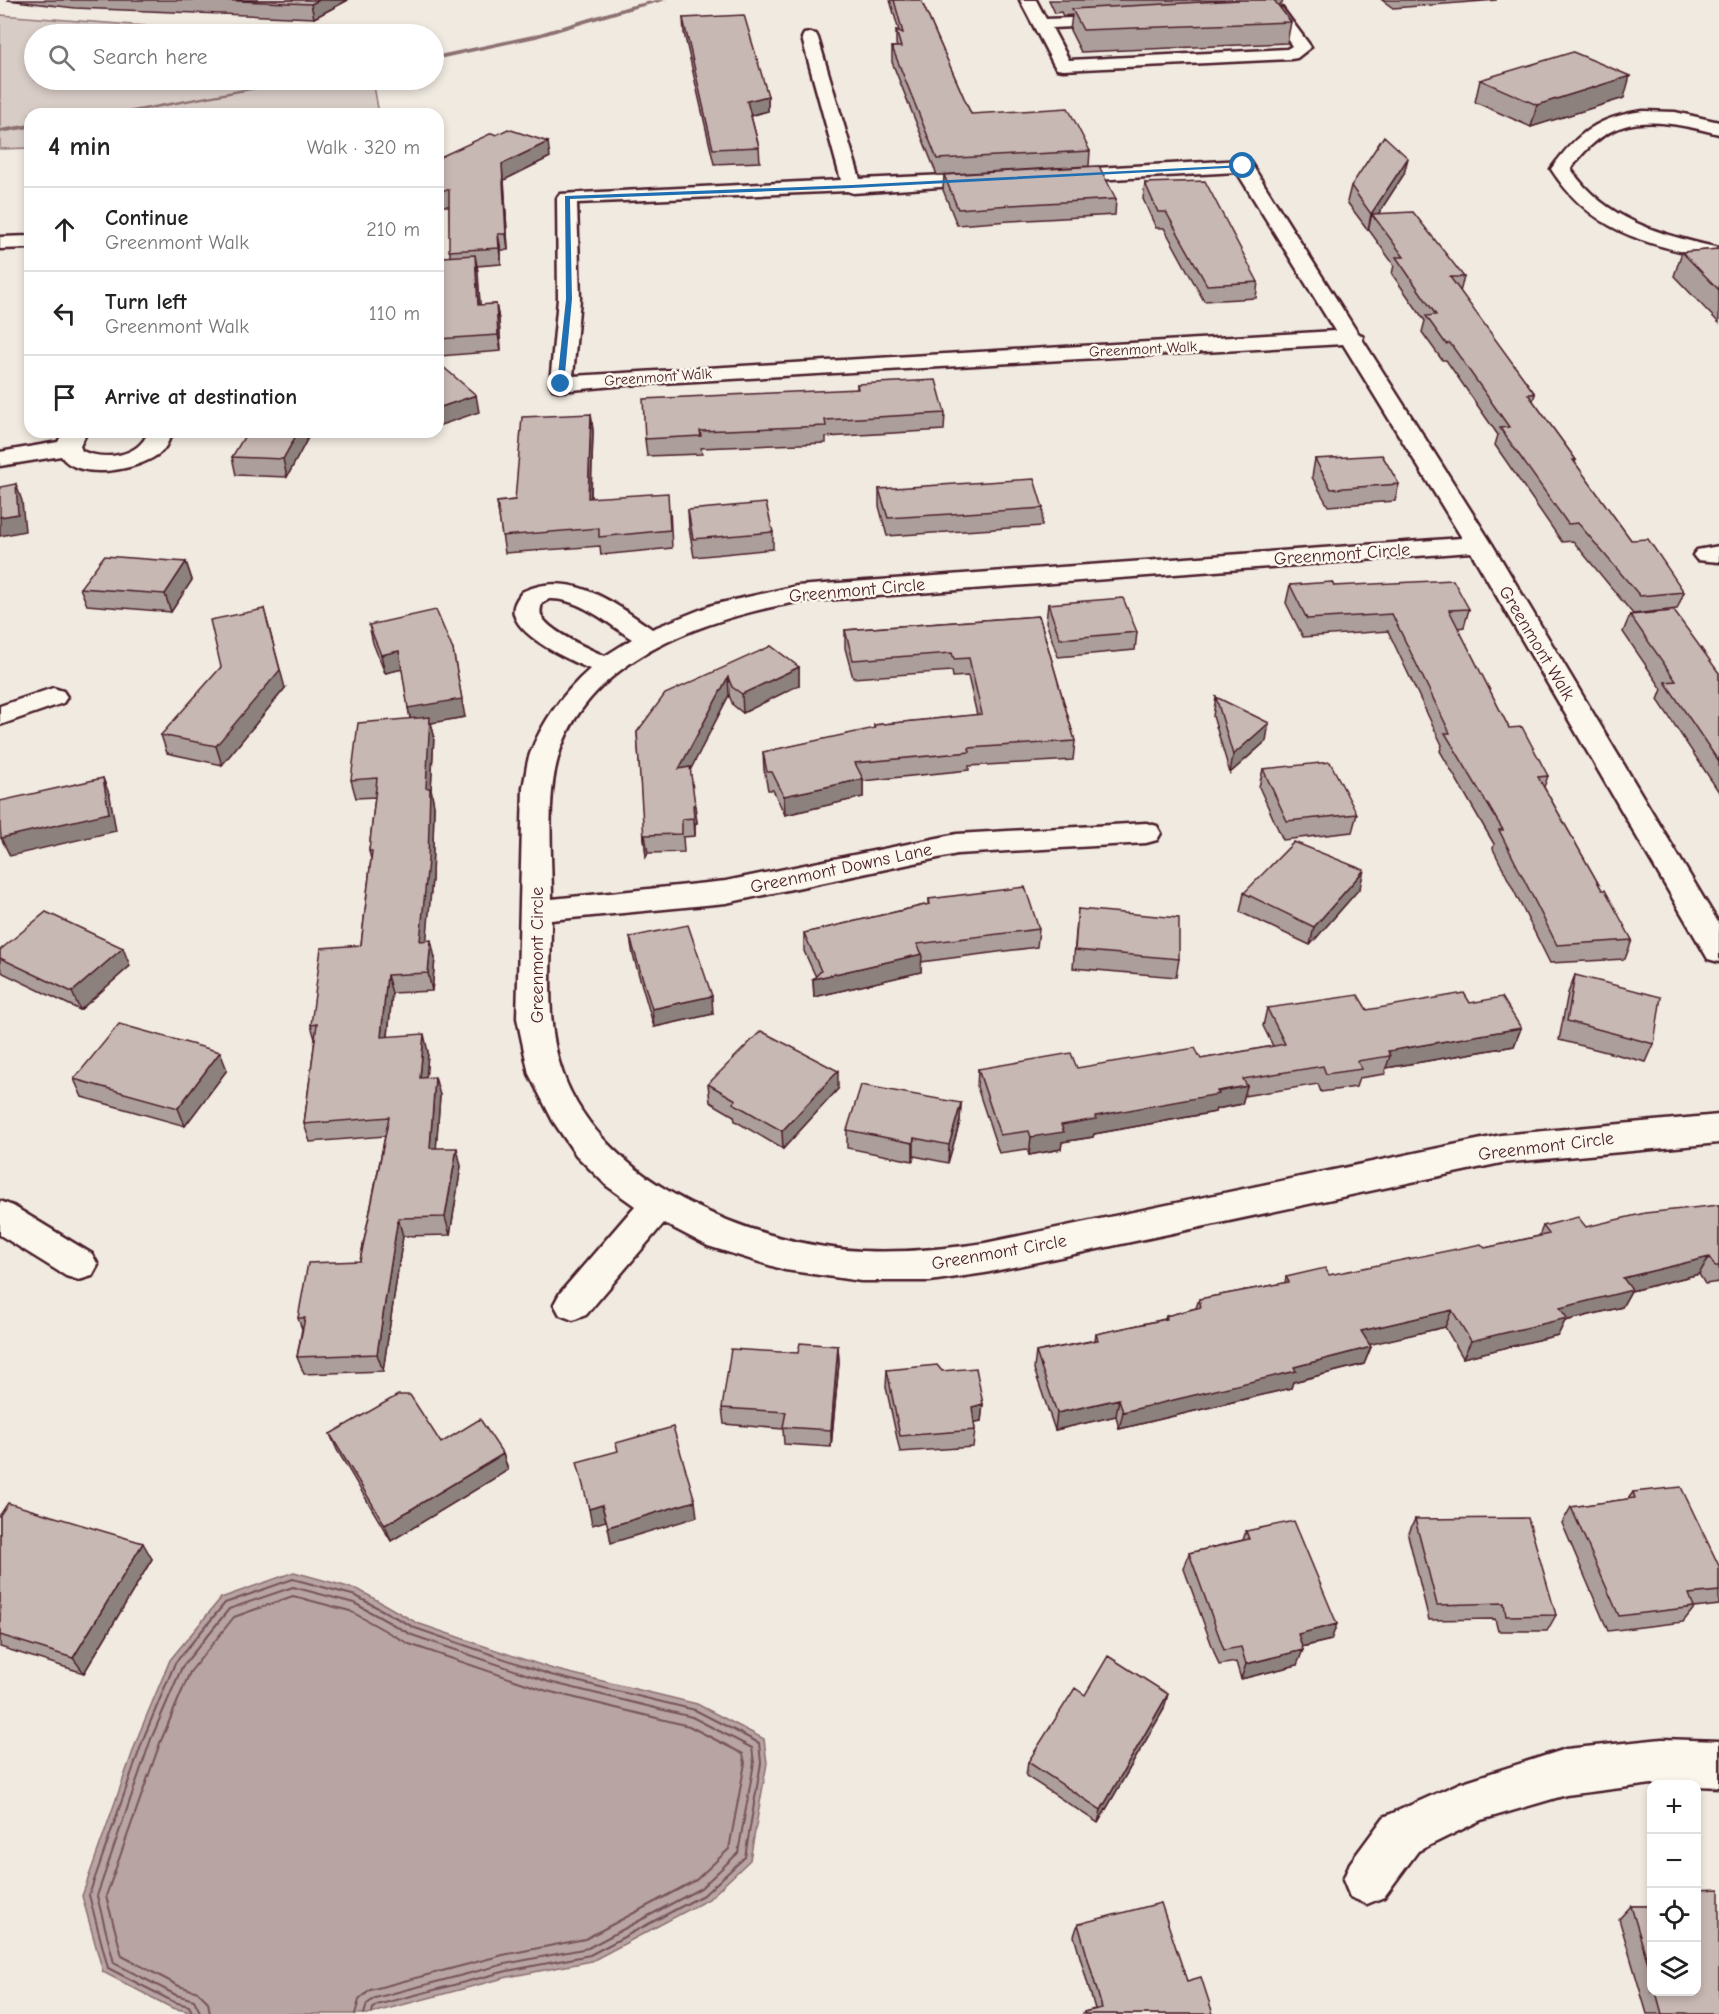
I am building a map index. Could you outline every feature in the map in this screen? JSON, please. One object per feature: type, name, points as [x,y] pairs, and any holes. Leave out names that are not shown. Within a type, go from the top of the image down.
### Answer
[{"type":"street","points":[[1028,0],[1063,65],[1291,54],[1302,47],[1276,12],[1241,14]]},
{"type":"street","points":[[1042,24],[1136,19]]},
{"type":"street","points":[[810,38],[852,187]]},
{"type":"street","points":[[1719,128],[1677,118],[1645,117],[1617,121],[1599,129],[1574,150],[1561,169],[1569,186],[1583,200],[1603,214],[1659,238],[1719,254]]},
{"type":"street","name":"Greenmont Walk","points":[[1042,177],[1243,166],[1352,337],[1479,544],[1719,951]]},
{"type":"street","name":"Greenmont Walk","points":[[1006,178],[852,187],[567,198],[569,299],[561,384],[1352,337]]},
{"type":"street","points":[[0,243],[24,242]]},
{"type":"street","points":[[0,459],[70,440],[69,454],[88,463],[118,462],[146,453],[155,446],[160,438]]},
{"type":"street","name":"Greenmont Circle","points":[[1479,544],[797,594],[718,610],[684,622],[649,639],[607,667],[568,707],[545,752],[538,787],[534,1018],[546,1074],[565,1112],[588,1144],[620,1176],[659,1204],[721,1235],[785,1255],[861,1266],[930,1266],[985,1258],[1502,1149],[1719,1129]]},
{"type":"street","points":[[607,667],[538,628],[527,613],[531,598],[544,590],[554,589],[568,593],[606,610],[649,639]]},
{"type":"street","points":[[0,716],[53,697]]},
{"type":"street","name":"Greenmont Downs Lane","points":[[536,911],[726,892],[957,844],[1146,833]]},
{"type":"street","points":[[573,1304],[659,1204]]},
{"type":"street","points":[[0,1216],[79,1265]]},
{"type":"street","points":[[1367,1880],[1401,1834],[1476,1799],[1566,1772],[1662,1762],[1719,1764]]},
{"type":"shaded area","points":[[0,15],[119,24],[24,24],[24,90],[375,90],[378,108],[24,108],[24,148],[0,149]]},
{"type":"water","points":[[294,1572],[359,1590],[417,1623],[553,1669],[697,1704],[764,1739],[767,1763],[750,1860],[709,1899],[592,1961],[508,1977],[368,2014],[200,2014],[172,2008],[103,1972],[82,1896],[139,1734],[170,1660],[221,1598]]},
{"type":"building","points":[[217,0],[319,0],[311,4]]},
{"type":"building","points":[[894,0],[921,0],[971,114],[1068,108],[1090,151],[937,159],[892,47],[901,47],[896,30],[903,33]]},
{"type":"building","points":[[1274,0],[1291,22],[1083,30],[1072,9]]},
{"type":"building","points":[[744,15],[768,96],[747,101],[759,147],[713,149],[683,18]]},
{"type":"building","points":[[1573,52],[1630,76],[1537,105],[1480,80]]},
{"type":"building","points":[[508,129],[548,142],[502,164],[506,234],[498,234],[499,248],[449,251],[449,190],[444,190],[444,155],[492,133],[496,135]]},
{"type":"building","points":[[1384,136],[1408,158],[1371,214],[1351,186]]},
{"type":"building","points":[[1099,166],[1116,199],[958,209],[944,175]]},
{"type":"building","points":[[1205,181],[1258,282],[1207,285],[1166,212],[1158,212],[1145,183]]},
{"type":"building","points":[[1413,212],[1464,277],[1450,277],[1535,394],[1528,394],[1576,460],[1573,460],[1631,540],[1648,539],[1684,592],[1640,596],[1578,523],[1568,524],[1500,428],[1509,427],[1450,343],[1446,344],[1426,316],[1436,315],[1396,257],[1404,257],[1372,214]]},
{"type":"building","points":[[1719,249],[1719,290],[1682,252]]},
{"type":"building","points":[[475,255],[478,305],[496,304],[498,335],[444,339],[444,257]]},
{"type":"building","points":[[444,368],[476,395],[444,406]]},
{"type":"building","points":[[936,380],[945,413],[825,420],[826,426],[700,431],[701,436],[645,439],[643,399],[858,389],[857,384]]},
{"type":"building","points":[[591,414],[588,498],[668,493],[670,530],[599,537],[599,528],[502,536],[497,502],[515,500],[522,417]]},
{"type":"building","points":[[243,438],[295,438],[283,459],[232,457]]},
{"type":"building","points":[[1382,455],[1399,484],[1331,489],[1315,459]]},
{"type":"building","points":[[1034,479],[1043,508],[888,518],[879,489]]},
{"type":"building","points":[[16,484],[18,514],[0,517],[0,487]]},
{"type":"building","points":[[766,503],[773,532],[693,539],[688,510]]},
{"type":"building","points":[[104,556],[186,562],[165,594],[80,588]]},
{"type":"building","points":[[1453,580],[1469,609],[1449,610],[1509,728],[1522,727],[1548,776],[1538,777],[1632,940],[1557,945],[1499,830],[1503,830],[1445,733],[1450,733],[1392,614],[1307,619],[1290,585],[1332,582],[1334,586]]},
{"type":"building","points":[[1123,598],[1137,632],[1060,639],[1048,604]]},
{"type":"building","points":[[264,609],[280,670],[216,746],[161,735],[221,667],[210,620]]},
{"type":"building","points":[[436,610],[453,650],[462,699],[408,708],[399,651],[381,655],[369,625]]},
{"type":"building","points":[[1674,611],[1719,673],[1719,762],[1665,682],[1676,681],[1630,615]]},
{"type":"building","points":[[1039,616],[1075,741],[969,748],[970,752],[855,763],[863,779],[784,796],[772,772],[767,772],[763,752],[875,728],[874,725],[982,714],[969,658],[954,659],[952,653],[853,660],[845,630]]},
{"type":"building","points":[[771,646],[799,667],[742,694],[732,687],[728,677],[679,769],[690,767],[695,805],[693,805],[694,818],[682,819],[682,834],[645,835],[644,839],[637,732],[665,694]]},
{"type":"building","points":[[1216,697],[1269,723],[1233,755]]},
{"type":"building","points":[[430,717],[426,788],[430,788],[428,861],[420,941],[431,940],[428,973],[387,975],[381,1037],[424,1034],[420,1078],[435,1077],[430,1148],[457,1148],[445,1217],[398,1218],[377,1354],[297,1357],[305,1318],[298,1318],[308,1263],[360,1261],[389,1117],[304,1124],[317,1024],[311,1025],[321,948],[361,945],[372,851],[369,851],[377,778],[351,780],[358,723]]},
{"type":"building","points":[[1330,762],[1357,814],[1287,821],[1263,769]]},
{"type":"building","points":[[103,778],[109,813],[1,838],[0,801]]},
{"type":"building","points":[[1294,842],[1364,870],[1314,927],[1244,893]]},
{"type":"building","points":[[1025,887],[1039,929],[917,944],[922,954],[813,979],[821,971],[804,933],[930,904],[929,899]]},
{"type":"building","points":[[1078,909],[1179,918],[1179,959],[1075,950]]},
{"type":"building","points":[[46,912],[123,948],[72,992],[0,958],[0,950]]},
{"type":"building","points":[[688,925],[712,996],[652,1009],[630,937]]},
{"type":"building","points":[[1575,975],[1661,997],[1654,1044],[1567,1021]]},
{"type":"building","points":[[1464,993],[1470,1003],[1502,997],[1521,1028],[1388,1051],[1390,1056],[1357,1061],[1362,1069],[1326,1074],[1323,1066],[1243,1079],[1247,1086],[1217,1091],[1219,1094],[1095,1116],[1096,1119],[1061,1125],[1064,1132],[1031,1137],[1029,1131],[1000,1135],[978,1069],[1071,1053],[1077,1068],[1195,1048],[1201,1059],[1285,1044],[1267,1008],[1358,995],[1367,1010]]},
{"type":"building","points":[[119,1024],[220,1052],[178,1108],[74,1079]]},
{"type":"building","points":[[761,1031],[838,1071],[782,1131],[733,1103],[736,1100],[708,1084]]},
{"type":"building","points":[[861,1085],[961,1103],[949,1145],[914,1138],[913,1143],[847,1130]]},
{"type":"building","points":[[1719,1205],[1719,1266],[1715,1266],[1709,1257],[1623,1278],[1632,1290],[1560,1308],[1567,1318],[1471,1341],[1452,1310],[1361,1331],[1371,1347],[1294,1367],[1296,1371],[1123,1412],[1119,1399],[1057,1413],[1036,1352],[1098,1340],[1096,1334],[1167,1319],[1166,1316],[1201,1307],[1199,1299],[1289,1282],[1286,1277],[1325,1268],[1329,1275],[1481,1244],[1485,1248],[1549,1234],[1543,1226],[1578,1217],[1586,1227],[1645,1213]]},
{"type":"building","points":[[800,1343],[838,1346],[831,1430],[783,1427],[786,1412],[722,1408],[731,1349],[798,1353]]},
{"type":"building","points":[[937,1365],[942,1371],[976,1368],[983,1404],[972,1407],[975,1430],[900,1436],[887,1370]]},
{"type":"building","points":[[398,1395],[410,1395],[441,1443],[480,1419],[503,1454],[385,1525],[330,1434]]},
{"type":"building","points":[[673,1427],[695,1501],[608,1527],[602,1505],[589,1509],[577,1462],[618,1451],[616,1443]]},
{"type":"building","points":[[1681,1487],[1719,1566],[1719,1591],[1689,1594],[1694,1607],[1619,1616],[1571,1507],[1635,1498],[1633,1492]]},
{"type":"building","points":[[8,1503],[143,1543],[73,1658],[0,1635],[0,1515]]},
{"type":"building","points":[[1528,1518],[1556,1615],[1506,1616],[1504,1603],[1437,1605],[1415,1519]]},
{"type":"building","points":[[1294,1521],[1337,1624],[1298,1634],[1303,1650],[1246,1664],[1241,1647],[1224,1650],[1189,1553],[1249,1539],[1246,1531]]},
{"type":"building","points":[[1108,1656],[1168,1694],[1101,1810],[1028,1762],[1075,1688],[1085,1695]]},
{"type":"building","points":[[1719,1889],[1719,2014],[1662,2014],[1657,1996],[1701,1996],[1701,1890]]},
{"type":"building","points":[[1161,1903],[1187,1981],[1201,1977],[1213,2014],[1085,2014],[1084,2012],[1102,2008],[1078,1924]]},
{"type":"building","points":[[1631,1906],[1647,1906],[1647,1960]]},
{"type":"waterway","points":[[444,56],[534,37],[631,7],[664,0]]},
{"type":"waterway","points":[[146,108],[246,90]]},
{"type":"waterway","points":[[0,131],[24,127]]},
{"type":"route","points":[[561,384],[569,299],[567,198],[852,187],[1243,166]]}]
